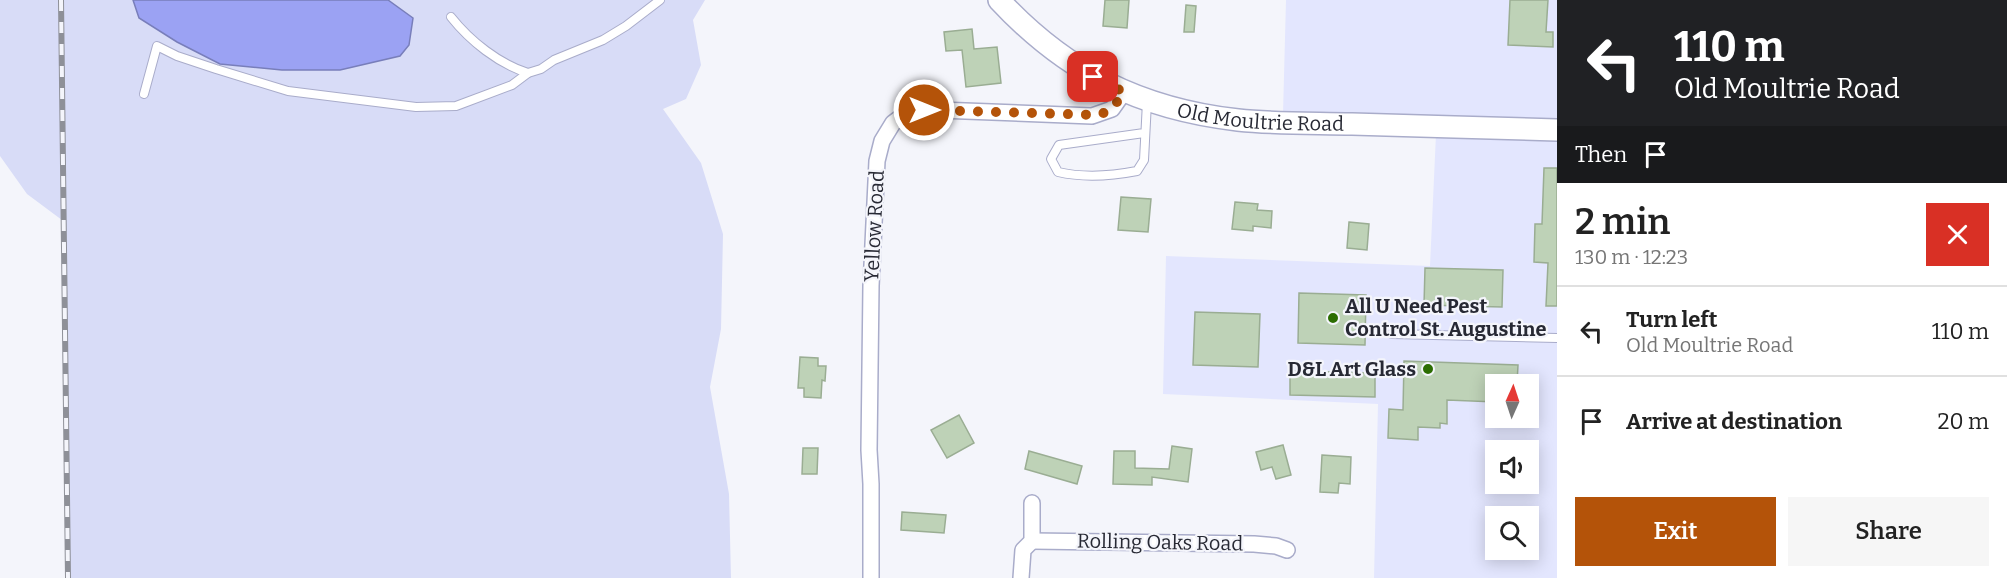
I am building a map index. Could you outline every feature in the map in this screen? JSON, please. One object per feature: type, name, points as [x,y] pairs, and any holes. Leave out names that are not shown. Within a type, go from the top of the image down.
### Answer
[{"type":"main road","name":"Old Moultrie Road","points":[[999,0],[1052,50],[1093,77],[1147,102],[1206,116],[1240,120],[1557,130]]},
{"type":"street","name":"Yellow Road","points":[[871,578],[869,450],[871,286],[877,161],[882,141],[893,123],[909,111],[939,110],[1092,116],[1112,109],[1124,92]]},
{"type":"street","points":[[1020,578],[1023,550],[1032,541],[1032,503]]},
{"type":"street","name":"Rolling Oaks Road","points":[[1032,541],[1254,544],[1276,546],[1287,550]]},
{"type":"lane","points":[[144,94],[157,45],[177,56],[288,91],[416,107],[456,106],[503,89],[554,60],[603,40],[660,0]]},
{"type":"lane","points":[[451,17],[473,40],[517,70],[528,73]]},
{"type":"lane","points":[[1144,134],[1059,145],[1051,159],[1058,172],[1074,176],[1137,171],[1144,160],[1147,102]]},
{"type":"lane","points":[[1392,334],[1557,338]]},
{"type":"shaded area","points":[[0,0],[133,0],[139,18],[220,64],[282,70],[340,70],[400,56],[388,0],[705,0],[693,20],[701,65],[686,99],[663,109],[701,163],[723,234],[721,329],[710,387],[729,494],[731,578],[69,578],[66,223],[27,194],[0,156]]},
{"type":"shaded area","points":[[1286,0],[1557,0],[1557,122],[1283,114]]},
{"type":"shaded area","points":[[1436,134],[1557,137],[1557,578],[1374,578],[1378,404],[1163,394],[1166,256],[1430,266]]},
{"type":"water","points":[[133,0],[388,0],[413,18],[409,45],[400,56],[340,70],[282,70],[220,64],[177,42],[139,18]]},
{"type":"building","points":[[1105,0],[1129,0],[1127,28],[1103,26]]},
{"type":"building","points":[[1510,0],[1548,0],[1546,32],[1553,32],[1553,47],[1508,45]]},
{"type":"building","points":[[1186,5],[1196,6],[1194,32],[1184,32]]},
{"type":"building","points":[[972,29],[974,49],[997,47],[1001,83],[966,87],[962,50],[946,51],[944,32]]},
{"type":"building","points":[[1544,168],[1557,168],[1557,306],[1546,306],[1548,263],[1534,262],[1535,224],[1542,224]]},
{"type":"building","points":[[1121,197],[1151,199],[1148,232],[1118,230]]},
{"type":"building","points":[[1235,202],[1258,204],[1257,210],[1272,211],[1271,228],[1253,226],[1253,231],[1232,229]]},
{"type":"building","points":[[1349,222],[1369,224],[1367,250],[1347,248]]},
{"type":"building","points":[[1425,268],[1503,270],[1502,307],[1424,305]]},
{"type":"building","points":[[1299,293],[1366,295],[1365,345],[1298,343]]},
{"type":"building","points":[[1195,312],[1260,314],[1258,367],[1193,365]]},
{"type":"building","points":[[800,357],[818,358],[818,366],[826,366],[821,398],[804,397],[804,388],[798,388]]},
{"type":"building","points":[[1404,361],[1518,365],[1518,374],[1485,374],[1485,402],[1447,400],[1447,424],[1440,423],[1440,428],[1418,427],[1418,440],[1388,438],[1389,409],[1403,410]]},
{"type":"building","points":[[1290,371],[1375,373],[1375,397],[1290,395]]},
{"type":"building","points":[[959,415],[974,443],[947,458],[931,430]]},
{"type":"building","points":[[1283,445],[1291,475],[1276,479],[1272,467],[1261,470],[1256,452]]},
{"type":"building","points":[[1172,446],[1192,449],[1188,482],[1152,477],[1152,485],[1113,484],[1114,451],[1135,451],[1135,468],[1169,469]]},
{"type":"building","points":[[803,448],[818,448],[817,474],[802,474]]},
{"type":"building","points":[[1029,451],[1082,466],[1077,484],[1025,469]]},
{"type":"building","points":[[1322,455],[1351,457],[1350,484],[1339,483],[1338,493],[1320,492]]},
{"type":"building","points":[[902,512],[946,515],[944,533],[901,530]]},
{"type":"railway","points":[[61,0],[68,578]]},
{"type":"place","name":"All U Need Pest Control St. Augustine","points":[[1333,318]]},
{"type":"place","name":"D&L Art Glass","points":[[1428,369]]},
{"type":"route","points":[[924,110],[1099,115],[1112,109],[1124,92],[1093,77]]}]
